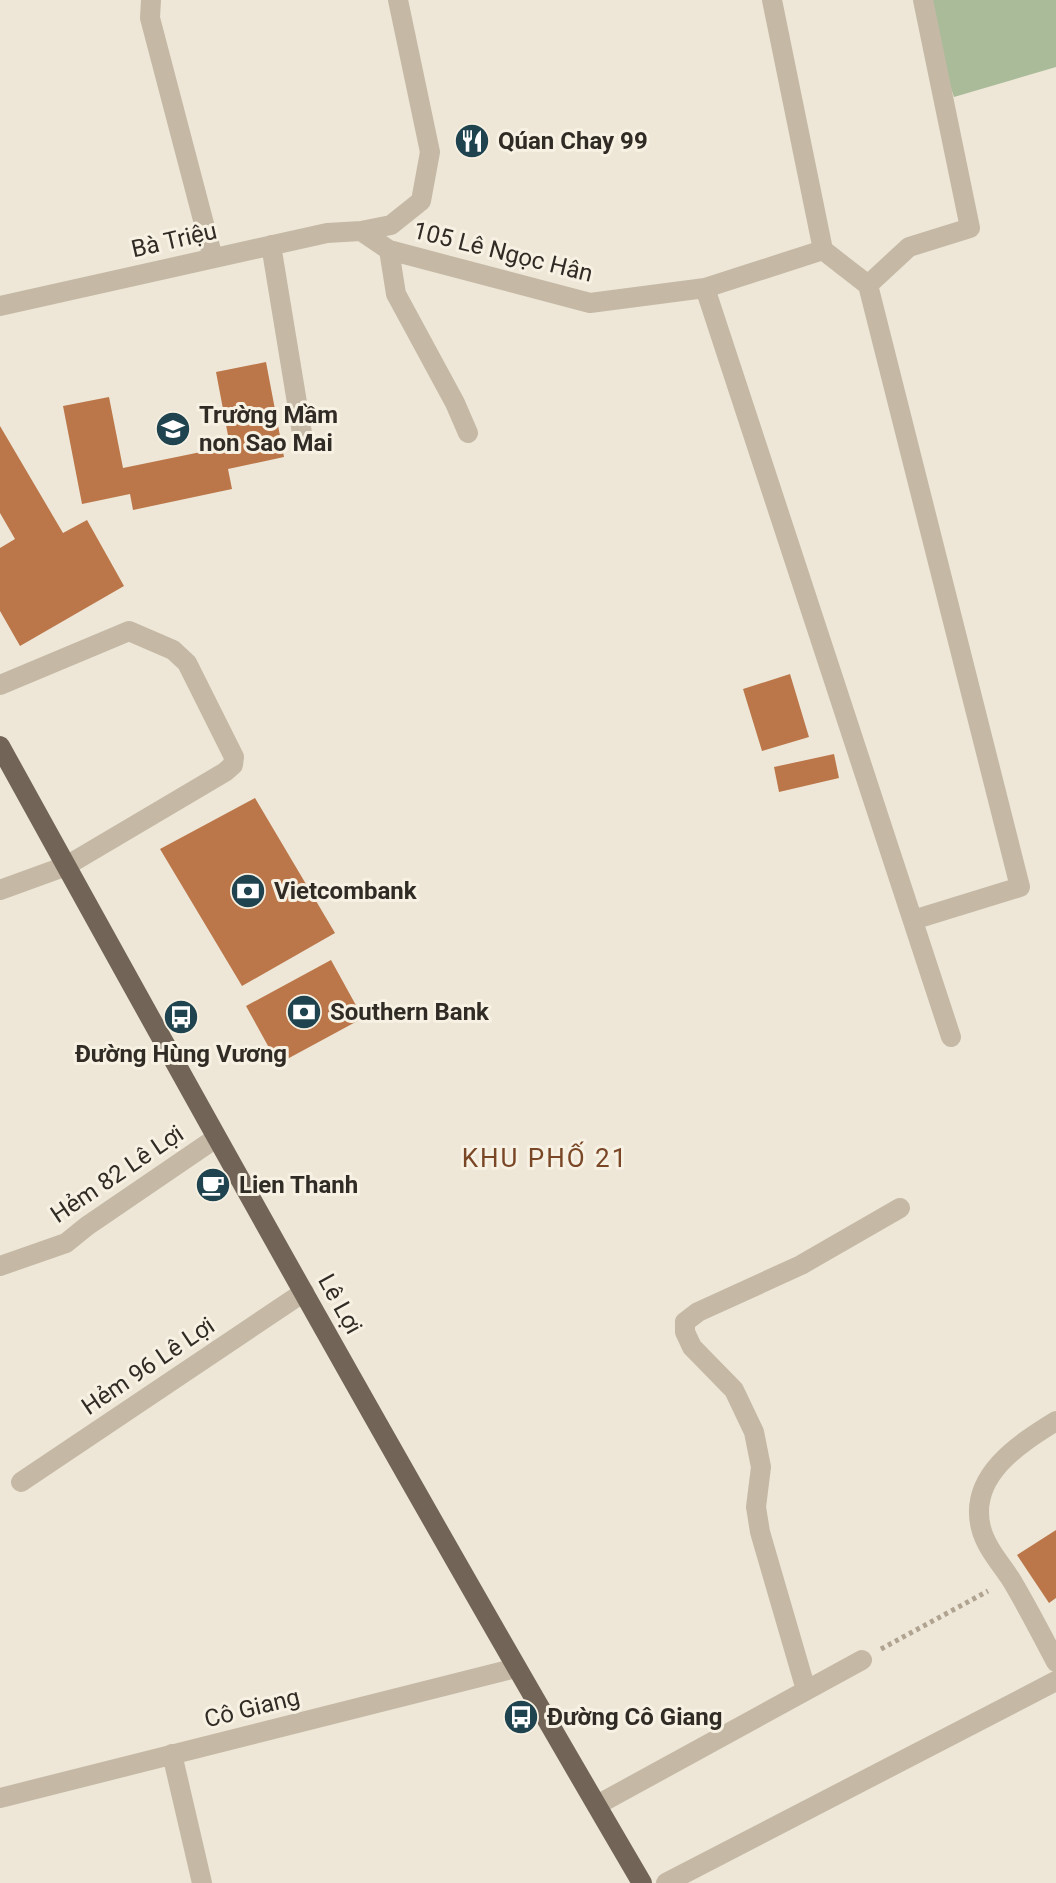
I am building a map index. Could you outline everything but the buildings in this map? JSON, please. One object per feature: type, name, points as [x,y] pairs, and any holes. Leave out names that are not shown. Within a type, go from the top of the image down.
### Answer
[{"type":"main road","name":"Lê Lợi","points":[[0,746],[216,1138],[516,1668],[642,1883]]},
{"type":"street","points":[[151,0],[150,18],[213,258]]},
{"type":"street","name":"Bà Triệu","points":[[0,306],[327,233],[391,225],[421,201],[430,152],[398,0]]},
{"type":"street","points":[[772,0],[823,250],[868,285],[1020,887],[913,920]]},
{"type":"street","points":[[868,285],[909,247],[970,228],[923,0]]},
{"type":"street","name":"105 Lê Ngọc Hân","points":[[361,231],[389,250],[590,303],[705,288],[823,250]]},
{"type":"street","points":[[271,245],[302,433]]},
{"type":"street","points":[[389,250],[396,294],[468,433]]},
{"type":"street","points":[[705,288],[951,1037]]},
{"type":"street","points":[[0,685],[129,631],[173,650],[187,663],[234,757],[233,765],[225,772],[66,866],[0,890]]},
{"type":"street","name":"Hẻm 82 Lê Lợi","points":[[0,1266],[66,1243],[216,1138]]},
{"type":"street","points":[[806,1690],[760,1532],[756,1507],[761,1467],[754,1432],[734,1390],[692,1347],[685,1332],[685,1322],[698,1312],[801,1265],[900,1208]]},
{"type":"street","name":"Hẻm 96 Lê Lợi","points":[[21,1482],[304,1292]]},
{"type":"street","points":[[1056,1421],[1008,1454],[983,1489],[981,1527],[1056,1662]]},
{"type":"street","points":[[597,1805],[862,1660]]},
{"type":"street","name":"Cô Giang","points":[[0,1798],[516,1668]]},
{"type":"street","points":[[666,1883],[1056,1681]]},
{"type":"street","points":[[172,1754],[202,1883]]},
{"type":"path","points":[[862,1660],[1010,1579]]},
{"type":"green space","points":[[920,0],[1056,0],[1056,67],[954,97]]},
{"type":"place","name":"Qúan Chay 99","points":[[472,141]]},
{"type":"place","name":"Trường Mầm non Sao Mai","points":[[173,429]]},
{"type":"place","name":"Vietcombank","points":[[248,891]]},
{"type":"place","name":"Southern Bank","points":[[304,1012]]},
{"type":"place","name":"Đường Hùng Vương","points":[[181,1017]]},
{"type":"place","name":"Lien Thanh","points":[[213,1185]]},
{"type":"place","name":"Đường Cô Giang","points":[[521,1717]]},
{"type":"district","name":"KHU PHỐ 21","points":[[545,1158]]}]
